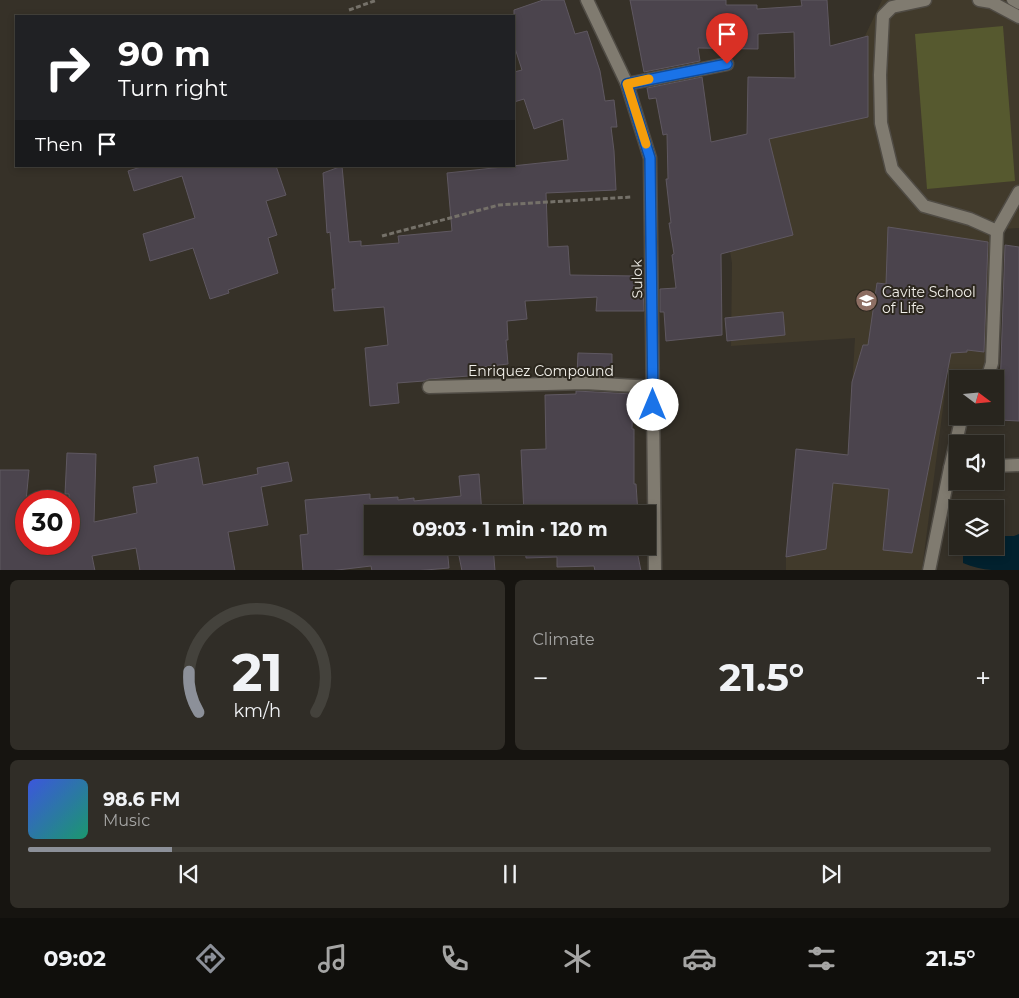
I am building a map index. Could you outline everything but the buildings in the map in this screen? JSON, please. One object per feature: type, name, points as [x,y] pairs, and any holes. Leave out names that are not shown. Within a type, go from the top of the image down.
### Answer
[{"type":"street","name":"Sulok","points":[[587,0],[627,84],[650,158],[654,570]]},
{"type":"street","points":[[925,0],[892,7],[883,16],[880,75],[881,123],[892,169],[924,206],[970,219],[997,231]]},
{"type":"street","points":[[979,0],[991,2],[1019,17]]},
{"type":"street","points":[[627,84],[727,64]]},
{"type":"street","points":[[990,370],[992,364],[997,231],[1019,192]]},
{"type":"street","name":"Enriquez Compound","points":[[429,387],[585,383],[653,387]]},
{"type":"street","points":[[1004,466],[1019,465]]},
{"type":"street","points":[[928,570],[949,488]]},
{"type":"lane","points":[[1012,0],[1019,4]]},
{"type":"path","points":[[349,10],[377,0]]},
{"type":"path","points":[[382,236],[499,205],[651,196]]},
{"type":"shaded area","name":"Cavite School of Life","points":[[882,0],[1019,0],[1019,228],[1003,229],[996,370],[948,369],[922,570],[786,570],[796,449],[848,455],[855,338],[731,346],[732,263],[711,142],[795,123],[794,55],[864,38]]},
{"type":"green space","points":[[1003,26],[1015,181],[927,189],[915,34]]},
{"type":"water","points":[[1019,534],[1019,570],[991,570],[963,563],[963,555],[1004,555],[1004,536]]},
{"type":"slow traffic","points":[[646,144],[627,84],[649,79]]},
{"type":"place","name":"Cavite School of Life","points":[[866,300]]},
{"type":"route","points":[[653,405],[650,158],[627,84],[727,64]]}]
